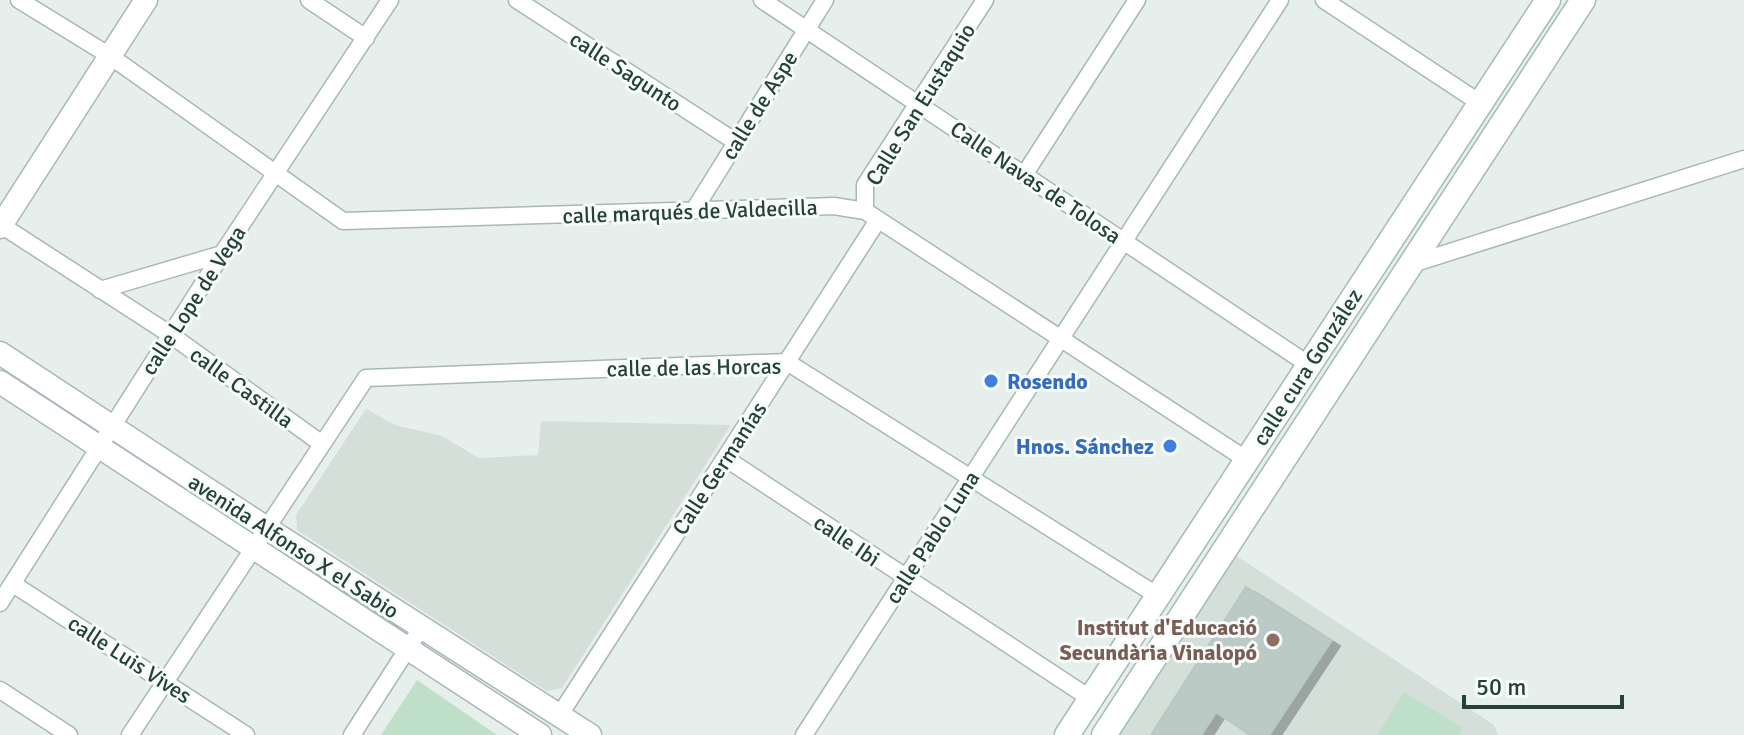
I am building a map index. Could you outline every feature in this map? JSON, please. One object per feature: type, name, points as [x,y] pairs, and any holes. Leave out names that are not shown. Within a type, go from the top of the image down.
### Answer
[{"type":"main road","name":"calle cura González","points":[[1067,735],[1548,0]]},
{"type":"main road","name":"calle cura González","points":[[1104,735],[1583,0]]},
{"type":"street","name":"calle marqués de Valdecilla","points":[[19,0],[110,56],[343,221],[834,206],[872,215],[1247,460]]},
{"type":"street","points":[[1,226],[146,0]]},
{"type":"street","points":[[309,0],[366,38]]},
{"type":"street","name":"calle Lope de Vega","points":[[0,603],[222,254],[390,0]]},
{"type":"street","name":"calle Sagunto","points":[[517,0],[736,142]]},
{"type":"street","name":"Calle Navas de Tolosa","points":[[762,0],[1309,365]]},
{"type":"street","name":"calle de Aspe","points":[[694,210],[825,0]]},
{"type":"street","name":"Calle San Eustaquio","points":[[872,215],[865,185],[985,0]]},
{"type":"street","points":[[1024,175],[1137,0]]},
{"type":"street","name":"calle Pablo Luna","points":[[804,735],[1280,0]]},
{"type":"street","points":[[1324,0],[1480,103]]},
{"type":"street","points":[[1412,264],[1744,159]]},
{"type":"street","name":"Calle Germanías","points":[[530,732],[551,711],[725,458],[787,362],[872,215]]},
{"type":"street","name":"calle Castilla","points":[[1,226],[171,335],[322,444]]},
{"type":"street","points":[[100,290],[222,254]]},
{"type":"street","name":"avenida Alfonso X el Sabio","points":[[0,353],[111,428],[407,650],[530,732]]},
{"type":"street","name":"calle de las Horcas","points":[[130,735],[366,378],[787,362],[1158,596]]},
{"type":"street","name":"avenida Alfonso X el Sabio","points":[[0,382],[99,448],[421,628],[590,735]]},
{"type":"street","name":"calle Ibi","points":[[725,458],[1091,699]]},
{"type":"street","name":"calle Luis Vives","points":[[13,584],[246,735]]},
{"type":"street","points":[[352,735],[421,628]]},
{"type":"street","points":[[0,690],[69,735]]},
{"type":"shaded area","points":[[366,409],[395,425],[442,436],[479,458],[538,455],[541,421],[731,425],[562,688],[547,691],[297,530],[296,515]]},
{"type":"shaded area","name":"Institut d'Educació Secundària Vinalopó","points":[[1235,555],[1494,725],[1498,735],[1119,735]]},
{"type":"green space","points":[[417,680],[497,735],[381,735]]},
{"type":"green space","points":[[1404,692],[1463,728],[1458,735],[1377,735]]},
{"type":"building","points":[[1246,587],[1331,641],[1269,735],[1250,735],[1216,712],[1201,735],[1151,735]]},
{"type":"place","name":"Rosendo","points":[[991,381]]},
{"type":"place","name":"Hnos. Sánchez","points":[[1170,446]]},
{"type":"place","name":"Institut d'Educació Secundària Vinalopó","points":[[1273,640]]}]
